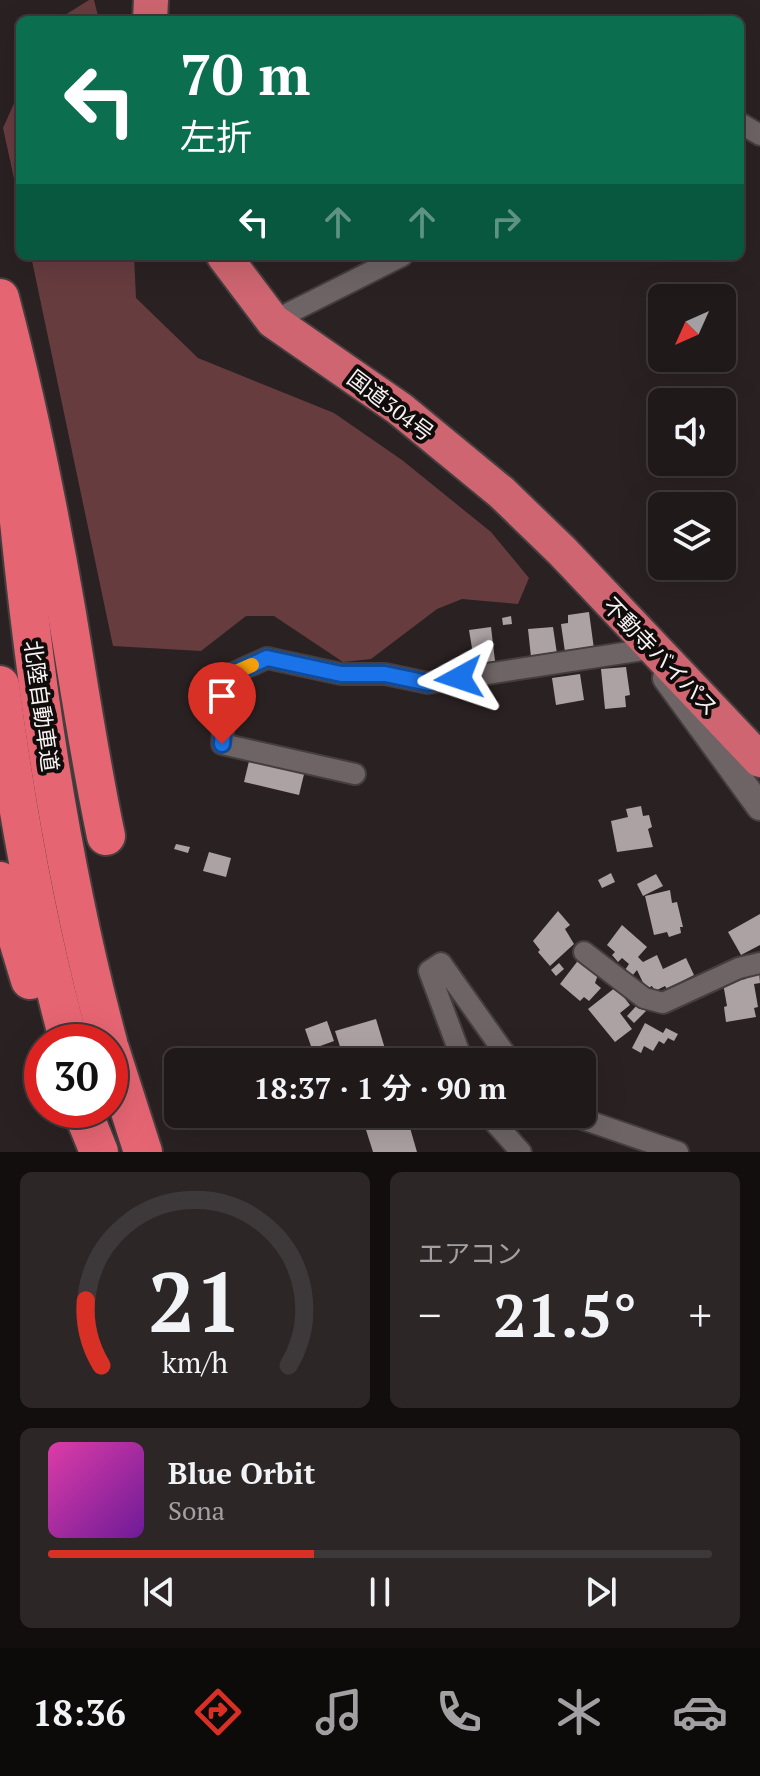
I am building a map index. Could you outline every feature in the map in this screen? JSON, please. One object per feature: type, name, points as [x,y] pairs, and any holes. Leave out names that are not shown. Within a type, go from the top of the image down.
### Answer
[{"type":"highway","name":"国道304号","points":[[227,260],[273,321],[400,409],[501,492],[562,551]]},
{"type":"highway","points":[[0,298],[23,384],[106,836]]},
{"type":"highway","name":"北陸自動車道","points":[[0,366],[34,646],[63,847],[86,960],[103,1024]]},
{"type":"highway","name":"不動寺バイパス","points":[[562,551],[760,760]]},
{"type":"highway","name":"北陸自動車道","points":[[0,685],[25,853],[64,1024]]},
{"type":"highway","points":[[0,881],[33,990],[47,1024]]},
{"type":"highway","points":[[128,1105],[143,1152]]},
{"type":"highway","points":[[91,1128],[102,1152]]},
{"type":"highway","points":[[95,1128],[102,1152]]},
{"type":"street","points":[[273,321],[394,260]]},
{"type":"street","points":[[562,551],[643,650],[760,807]]},
{"type":"street","points":[[355,774],[222,744],[227,676],[267,658],[341,674],[385,674],[428,683],[643,650]]},
{"type":"street","points":[[584,952],[644,998],[663,1003],[739,968],[760,963]]},
{"type":"street","points":[[458,1048],[429,971],[441,963],[501,1048]]},
{"type":"street","points":[[596,1124],[678,1152]]},
{"type":"street","points":[[500,1128],[521,1152]]},
{"type":"shaded area","points":[[94,0],[98,16],[63,16]]},
{"type":"shaded area","points":[[16,99],[16,188],[3,128]]},
{"type":"shaded area","points":[[32,260],[134,260],[136,298],[198,358],[334,413],[402,460],[491,532],[529,578],[518,604],[462,599],[437,609],[371,659],[343,662],[274,616],[246,616],[201,651],[113,646]]},
{"type":"building","points":[[589,612],[594,649],[565,652],[561,624],[568,623],[568,615]]},
{"type":"building","points":[[511,616],[512,624],[503,625],[502,618]]},
{"type":"building","points":[[491,627],[495,661],[480,664],[480,659],[474,660],[469,630]]},
{"type":"building","points":[[553,627],[557,654],[531,657],[528,629]]},
{"type":"building","points":[[626,667],[630,695],[625,696],[626,707],[605,709],[601,669]]},
{"type":"building","points":[[580,674],[584,700],[556,705],[552,678]]},
{"type":"building","points":[[250,757],[305,770],[299,795],[244,782]]},
{"type":"building","points":[[641,806],[643,816],[649,815],[652,827],[648,829],[653,847],[617,852],[611,821],[628,817],[626,809]]},
{"type":"building","points":[[176,844],[190,847],[188,853],[174,849]]},
{"type":"building","points":[[209,852],[231,858],[226,877],[203,871]]},
{"type":"building","points":[[611,873],[615,882],[602,888],[598,880]]},
{"type":"building","points":[[656,874],[663,886],[643,896],[637,884]]},
{"type":"building","points":[[670,890],[672,903],[677,902],[683,927],[680,927],[681,933],[669,937],[667,932],[654,935],[645,896]]},
{"type":"building","points":[[558,911],[570,925],[565,929],[574,944],[550,966],[533,941]]},
{"type":"building","points":[[760,914],[760,945],[741,955],[728,932]]},
{"type":"building","points":[[622,925],[647,947],[638,957],[643,962],[657,955],[663,969],[686,958],[694,975],[667,989],[665,986],[655,991],[652,986],[646,989],[637,970],[632,976],[625,970],[629,964],[622,958],[618,962],[612,955],[615,952],[607,945]]},
{"type":"building","points":[[580,958],[599,972],[595,983],[601,988],[589,1001],[584,997],[580,1001],[560,984]]},
{"type":"building","points":[[559,963],[564,969],[556,976],[551,970]]},
{"type":"building","points":[[759,970],[760,983],[754,984],[758,1007],[754,1008],[756,1017],[726,1022],[723,983],[746,979],[745,973]]},
{"type":"building","points":[[616,987],[630,1005],[620,1013],[632,1029],[615,1042],[588,1009]]},
{"type":"building","points":[[639,1003],[646,1011],[634,1023],[627,1016]]},
{"type":"building","points":[[376,1019],[385,1048],[340,1048],[335,1031]]},
{"type":"building","points":[[327,1021],[334,1041],[312,1048],[305,1029]]},
{"type":"building","points":[[645,1023],[663,1033],[666,1028],[678,1034],[674,1041],[668,1038],[664,1044],[659,1041],[653,1051],[644,1046],[641,1053],[632,1048]]},
{"type":"building","points":[[365,1128],[410,1128],[417,1152],[373,1152]]},
{"type":"slow traffic","points":[[224,710],[227,676],[252,665]]},
{"type":"route","points":[[222,744],[227,676],[267,658],[341,674],[385,674],[428,683],[459,678]]}]
